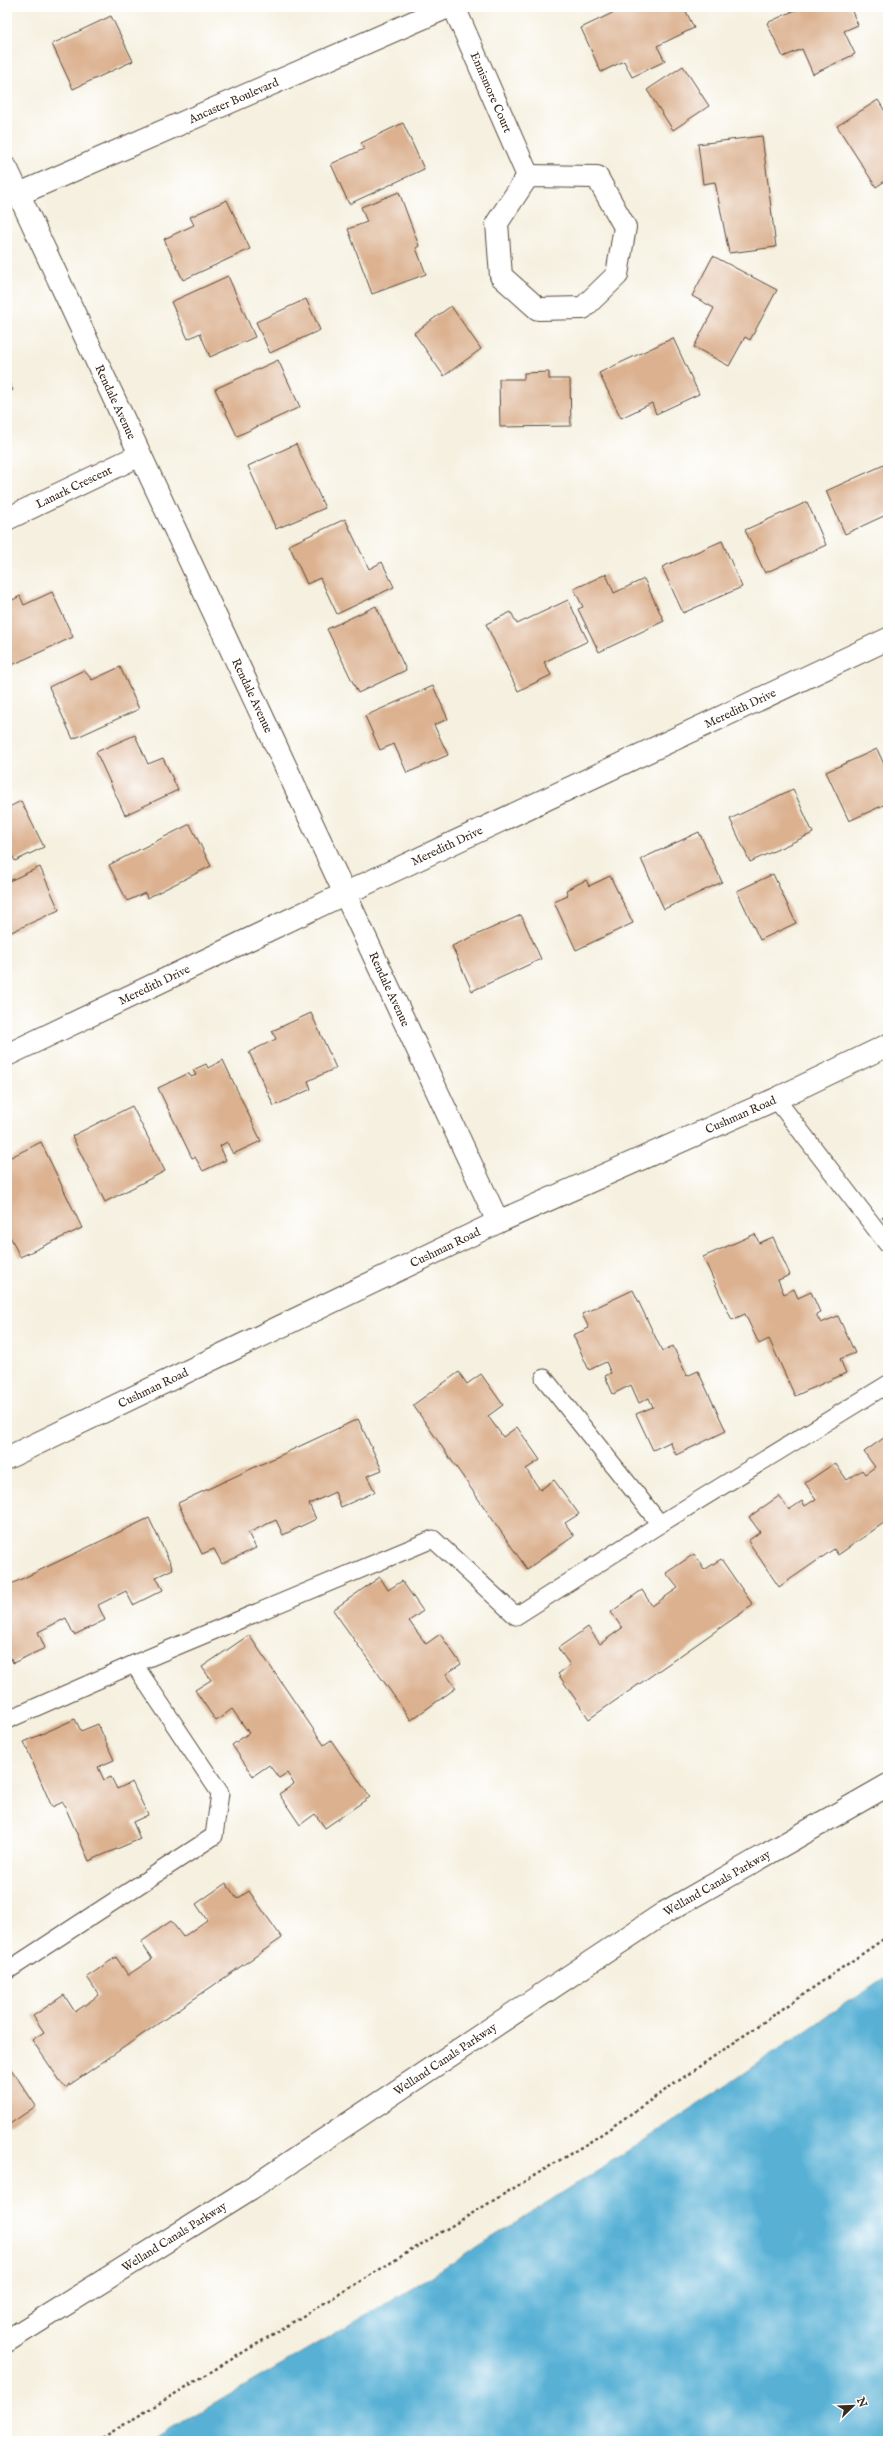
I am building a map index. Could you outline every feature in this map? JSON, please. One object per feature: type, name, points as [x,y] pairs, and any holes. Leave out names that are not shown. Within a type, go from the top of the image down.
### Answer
[{"type":"street","name":"Ancaster Boulevard","points":[[19,194],[448,7]]},
{"type":"street","name":"Ennismore Court","points":[[454,7],[528,176]]},
{"type":"street","name":"Rendale Avenue","points":[[7,169],[346,893],[498,1222]]},
{"type":"street","points":[[528,176],[596,177],[625,228],[617,275],[582,308],[538,309],[501,276],[497,223],[528,176]]},
{"type":"street","name":"Lanark Crescent","points":[[7,519],[140,455]]},
{"type":"street","name":"Meredith Drive","points":[[7,1055],[346,893],[888,639]]},
{"type":"street","name":"Cushman Road","points":[[7,1458],[498,1222],[776,1099],[888,1045]]},
{"type":"street","name":"Welland Canals Parkway","points":[[7,2341],[250,2189],[664,1913],[888,1785]]},
{"type":"lane","points":[[776,1099],[888,1245]]},
{"type":"lane","points":[[544,1378],[660,1524]]},
{"type":"lane","points":[[7,1720],[134,1664],[433,1539],[516,1616],[660,1524],[888,1384]]},
{"type":"lane","points":[[7,1971],[214,1836],[220,1793],[134,1664]]},
{"type":"path","points":[[97,2441],[594,2140],[888,1936]]},
{"type":"water","points":[[888,1975],[888,2441],[151,2441],[429,2278],[651,2136]]},
{"type":"building","points":[[625,7],[684,7],[694,28],[657,46],[665,61],[632,77],[624,61],[601,72],[581,28]]},
{"type":"building","points":[[802,7],[850,7],[858,25],[844,31],[855,54],[813,74],[802,49],[783,57],[767,23]]},
{"type":"building","points":[[111,16],[133,61],[73,89],[52,44]]},
{"type":"building","points":[[683,66],[709,106],[673,130],[647,90]]},
{"type":"building","points":[[878,100],[888,116],[888,179],[876,187],[837,126]]},
{"type":"building","points":[[403,123],[424,169],[349,204],[331,164],[364,149],[361,143]]},
{"type":"building","points":[[762,136],[776,247],[729,253],[715,182],[703,184],[698,144]]},
{"type":"building","points":[[399,192],[419,246],[416,248],[426,274],[372,294],[348,229],[367,222],[361,207]]},
{"type":"building","points":[[227,200],[250,249],[183,280],[164,239],[194,225],[190,217]]},
{"type":"building","points":[[713,256],[777,290],[750,340],[745,337],[729,366],[694,347],[714,308],[692,296]]},
{"type":"building","points":[[228,276],[255,337],[210,357],[200,333],[188,339],[171,302]]},
{"type":"building","points":[[306,299],[320,330],[270,353],[256,322]]},
{"type":"building","points":[[451,306],[481,349],[444,376],[414,333]]},
{"type":"building","points":[[673,338],[699,394],[656,414],[652,403],[621,418],[599,373]]},
{"type":"building","points":[[278,360],[300,407],[237,436],[215,389]]},
{"type":"building","points":[[549,372],[549,379],[570,379],[571,426],[500,427],[499,379],[524,379],[524,373]]},
{"type":"building","points":[[7,378],[13,390],[7,393]]},
{"type":"building","points":[[296,444],[325,508],[276,529],[248,466]]},
{"type":"building","points":[[886,464],[888,469],[888,514],[845,534],[826,491]]},
{"type":"building","points":[[807,502],[826,545],[765,573],[745,530]]},
{"type":"building","points":[[345,519],[369,569],[382,562],[394,587],[337,614],[320,578],[307,584],[289,545]]},
{"type":"building","points":[[722,541],[742,587],[683,613],[662,567]]},
{"type":"building","points":[[606,574],[614,593],[644,579],[664,621],[599,652],[578,609],[583,607],[574,589]]},
{"type":"building","points":[[52,592],[73,637],[12,665],[7,654],[7,603],[20,596],[24,605]]},
{"type":"building","points":[[568,600],[588,641],[544,662],[551,675],[518,691],[486,624],[511,612],[517,624]]},
{"type":"building","points":[[376,606],[406,670],[358,693],[327,629]]},
{"type":"building","points":[[120,667],[139,709],[73,739],[49,687],[84,670],[92,680]]},
{"type":"building","points":[[433,686],[448,719],[434,725],[448,755],[407,773],[394,744],[380,750],[365,716]]},
{"type":"building","points":[[135,735],[148,764],[163,758],[178,790],[125,815],[96,752]]},
{"type":"building","points":[[877,749],[888,773],[888,803],[849,821],[826,772]]},
{"type":"building","points":[[793,789],[813,833],[750,862],[730,819]]},
{"type":"building","points":[[21,801],[44,847],[15,861],[7,845],[7,808]]},
{"type":"building","points":[[190,824],[211,866],[147,898],[145,893],[127,901],[109,865]]},
{"type":"building","points":[[699,832],[722,882],[664,909],[641,859]]},
{"type":"building","points":[[40,867],[59,910],[7,934],[7,882]]},
{"type":"building","points":[[773,874],[796,923],[760,940],[737,891]]},
{"type":"building","points":[[610,876],[633,923],[576,950],[554,902],[568,896],[566,890],[586,880],[589,886]]},
{"type":"building","points":[[521,915],[541,959],[472,991],[452,946]]},
{"type":"building","points":[[311,1013],[336,1068],[308,1081],[311,1089],[274,1106],[249,1052],[276,1039],[272,1031]]},
{"type":"building","points":[[223,1060],[261,1141],[233,1154],[227,1142],[220,1146],[226,1160],[203,1171],[195,1157],[192,1158],[158,1088],[189,1073],[191,1077],[196,1075],[193,1070],[206,1064],[208,1068]]},
{"type":"building","points":[[132,1106],[165,1171],[105,1202],[72,1136]]},
{"type":"building","points":[[41,1142],[82,1228],[20,1257],[7,1230],[7,1159]]},
{"type":"building","points":[[888,1211],[888,1223],[882,1218]]},
{"type":"building","points":[[755,1234],[759,1243],[773,1237],[790,1275],[778,1280],[784,1294],[794,1289],[798,1298],[811,1292],[820,1312],[816,1314],[821,1323],[838,1316],[855,1353],[840,1359],[846,1373],[795,1396],[769,1339],[759,1344],[745,1314],[732,1320],[703,1257]]},
{"type":"building","points":[[633,1290],[662,1351],[673,1346],[687,1376],[698,1371],[726,1431],[676,1455],[670,1442],[653,1450],[636,1414],[653,1407],[649,1398],[639,1403],[631,1385],[613,1394],[605,1376],[611,1373],[606,1362],[589,1370],[573,1335],[589,1328],[582,1314]]},
{"type":"building","points":[[459,1372],[467,1384],[481,1374],[503,1405],[488,1416],[503,1437],[517,1427],[540,1460],[526,1469],[540,1490],[554,1480],[579,1514],[565,1523],[574,1536],[527,1569],[413,1405]]},
{"type":"building","points":[[358,1419],[382,1470],[367,1476],[375,1492],[341,1507],[335,1492],[309,1504],[316,1519],[283,1535],[276,1520],[248,1533],[256,1548],[222,1564],[214,1549],[202,1554],[178,1503]]},
{"type":"building","points":[[888,1435],[888,1520],[838,1555],[834,1549],[779,1587],[748,1541],[760,1532],[749,1517],[779,1496],[789,1510],[802,1501],[805,1506],[816,1499],[805,1483],[835,1463],[847,1480],[862,1470],[865,1474],[875,1467],[864,1452]]},
{"type":"building","points":[[149,1518],[173,1569],[156,1577],[163,1590],[133,1605],[126,1591],[98,1605],[105,1620],[74,1635],[66,1618],[38,1632],[45,1648],[13,1663],[7,1649],[7,1586]]},
{"type":"building","points":[[694,1554],[704,1570],[721,1559],[753,1605],[589,1719],[558,1674],[570,1665],[558,1648],[588,1627],[600,1644],[622,1628],[611,1612],[642,1590],[652,1606],[678,1588],[666,1573]]},
{"type":"building","points":[[380,1577],[388,1590],[402,1581],[423,1611],[409,1621],[426,1644],[440,1634],[461,1664],[446,1674],[456,1688],[411,1720],[333,1610]]},
{"type":"building","points":[[249,1635],[324,1745],[331,1740],[370,1797],[325,1828],[315,1814],[300,1825],[279,1794],[294,1784],[287,1773],[279,1778],[269,1765],[253,1776],[232,1745],[249,1733],[232,1709],[216,1721],[195,1690],[211,1680],[202,1667]]},
{"type":"building","points":[[75,1719],[81,1731],[98,1724],[114,1760],[98,1767],[104,1780],[111,1777],[117,1789],[132,1782],[148,1815],[133,1822],[140,1839],[89,1861],[63,1802],[52,1807],[24,1742]]},
{"type":"building","points":[[226,1883],[237,1899],[249,1891],[282,1938],[65,2088],[32,2040],[44,2032],[33,2016],[64,1995],[75,2012],[99,1995],[87,1977],[116,1957],[128,1975],[152,1959],[141,1942],[171,1921],[183,1937],[207,1920],[196,1904]]},
{"type":"building","points":[[7,2063],[36,2106],[7,2126]]}]
